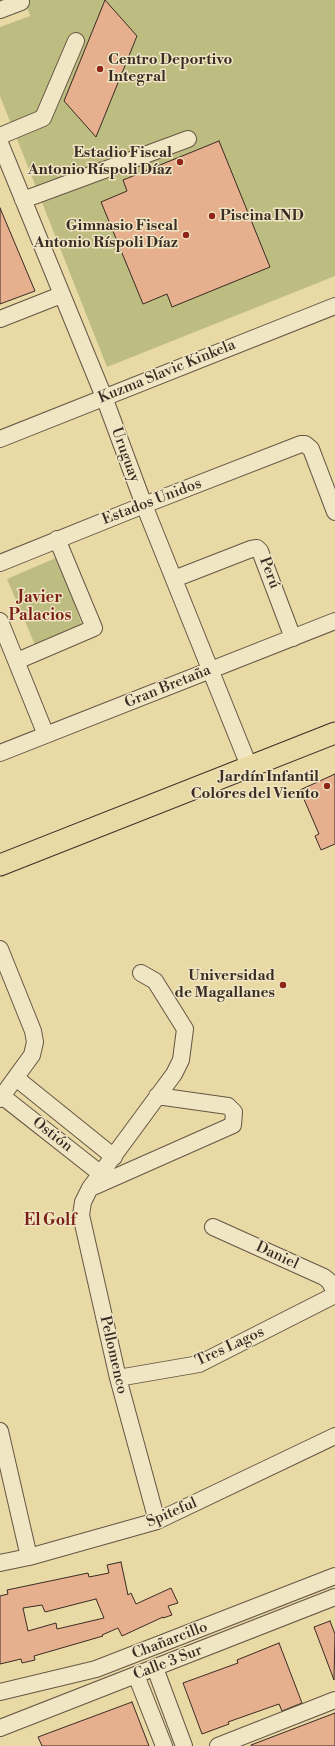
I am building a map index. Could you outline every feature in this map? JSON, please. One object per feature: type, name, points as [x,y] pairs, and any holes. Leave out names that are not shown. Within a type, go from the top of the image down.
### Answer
[{"type":"main road","points":[[1,862],[335,733]]},
{"type":"street","points":[[0,10],[21,2]]},
{"type":"street","points":[[0,136],[43,118],[76,41]]},
{"type":"street","points":[[23,200],[188,139]]},
{"type":"street","name":"Uruguay","points":[[0,143],[104,398],[144,505],[249,766]]},
{"type":"street","points":[[0,319],[61,295]]},
{"type":"street","name":"Kuzma Slavic Kinkela","points":[[0,439],[335,306]]},
{"type":"street","name":"Estados Unidos","points":[[0,563],[57,539],[297,445],[305,444],[311,450],[335,512]]},
{"type":"street","points":[[16,661],[94,628],[57,539]]},
{"type":"street","name":"Perú","points":[[174,579],[251,549],[258,548],[293,638]]},
{"type":"street","name":"Gran Bretaña","points":[[0,753],[335,621]]},
{"type":"street","points":[[0,622],[46,735]]},
{"type":"street","points":[[0,949],[35,1036],[32,1055],[1,1097]]},
{"type":"street","name":"Pellomenco","points":[[141,973],[154,981],[185,1029],[181,1060],[174,1074],[90,1188],[83,1202],[81,1215],[118,1378],[157,1521]]},
{"type":"street","name":"Ostión","points":[[16,1078],[114,1157]]},
{"type":"street","points":[[90,1188],[233,1125],[234,1112],[228,1106],[157,1096]]},
{"type":"street","name":"Ostión","points":[[1,1097],[101,1174]]},
{"type":"street","name":"Daniel","points":[[213,1226],[324,1277],[329,1282],[335,1294]]},
{"type":"street","name":"Tres Lagos","points":[[118,1378],[199,1364],[335,1294]]},
{"type":"street","points":[[0,1431],[29,1557]]},
{"type":"street","name":"Spiteful","points":[[0,1563],[29,1557],[157,1521],[335,1436]]},
{"type":"street","name":"Chañarcillo","points":[[0,1692],[96,1669],[335,1576]]},
{"type":"street","name":"Calle 3 Sur","points":[[0,1728],[335,1598]]},
{"type":"street","points":[[154,1668],[184,1746]]},
{"type":"street","points":[[136,1675],[164,1746]]},
{"type":"street","points":[[218,1746],[335,1700]]},
{"type":"green space","name":"Estadio Fiscal Antonio Ríspoli Díaz","points":[[25,0],[335,0],[335,276],[107,367],[0,96],[0,27],[30,16]]},
{"type":"green space","points":[[58,557],[82,625],[35,645],[7,579]]},
{"type":"building","name":"Centro Deportivo Integral","points":[[105,0],[137,36],[96,137],[64,101]]},
{"type":"building","name":"Gimnasio Fiscal Antonio Ríspoli Díaz","points":[[219,141],[270,267],[172,307],[167,294],[143,304],[101,202],[127,191],[123,180]]},
{"type":"building","points":[[0,208],[35,291],[0,304]]},
{"type":"building","points":[[335,774],[335,844],[321,850],[315,836],[319,834],[300,790]]},
{"type":"building","points":[[121,1562],[128,1595],[131,1593],[136,1604],[171,1588],[178,1603],[168,1606],[172,1615],[163,1617],[122,1636],[118,1628],[102,1635],[103,1636],[34,1656],[35,1660],[22,1663],[21,1659],[0,1664],[0,1596],[8,1594],[7,1590],[88,1573],[89,1577],[109,1573],[107,1565]],"holes":[[[96,1599],[104,1618],[57,1629],[56,1623],[28,1631],[23,1608],[42,1605],[45,1612]]]},
{"type":"building","points":[[330,1621],[335,1634],[334,1680],[314,1627]]},
{"type":"building","points":[[279,1643],[302,1703],[282,1711],[279,1704],[228,1722],[229,1724],[202,1734],[183,1683],[238,1663],[237,1660]]},
{"type":"building","points":[[132,1702],[149,1746],[42,1746],[38,1737]]},
{"type":"building","points":[[335,1713],[335,1746],[251,1746],[251,1745]]},
{"type":"place","name":"Centro Deportivo Integral","points":[[100,69]]},
{"type":"place","name":"Estadio Fiscal Antonio Ríspoli Díaz","points":[[180,162]]},
{"type":"place","name":"Piscina IND","points":[[212,216]]},
{"type":"place","name":"Gimnasio Fiscal Antonio Ríspoli Díaz","points":[[186,235]]},
{"type":"place","name":"Jardín Infantil Colores del Viento","points":[[327,786]]},
{"type":"place","name":"Universidad de Magallanes","points":[[283,985]]},
{"type":"district","name":"Javier Palacios","points":[[40,607]]},
{"type":"district","name":"El Golf","points":[[50,1221]]}]
